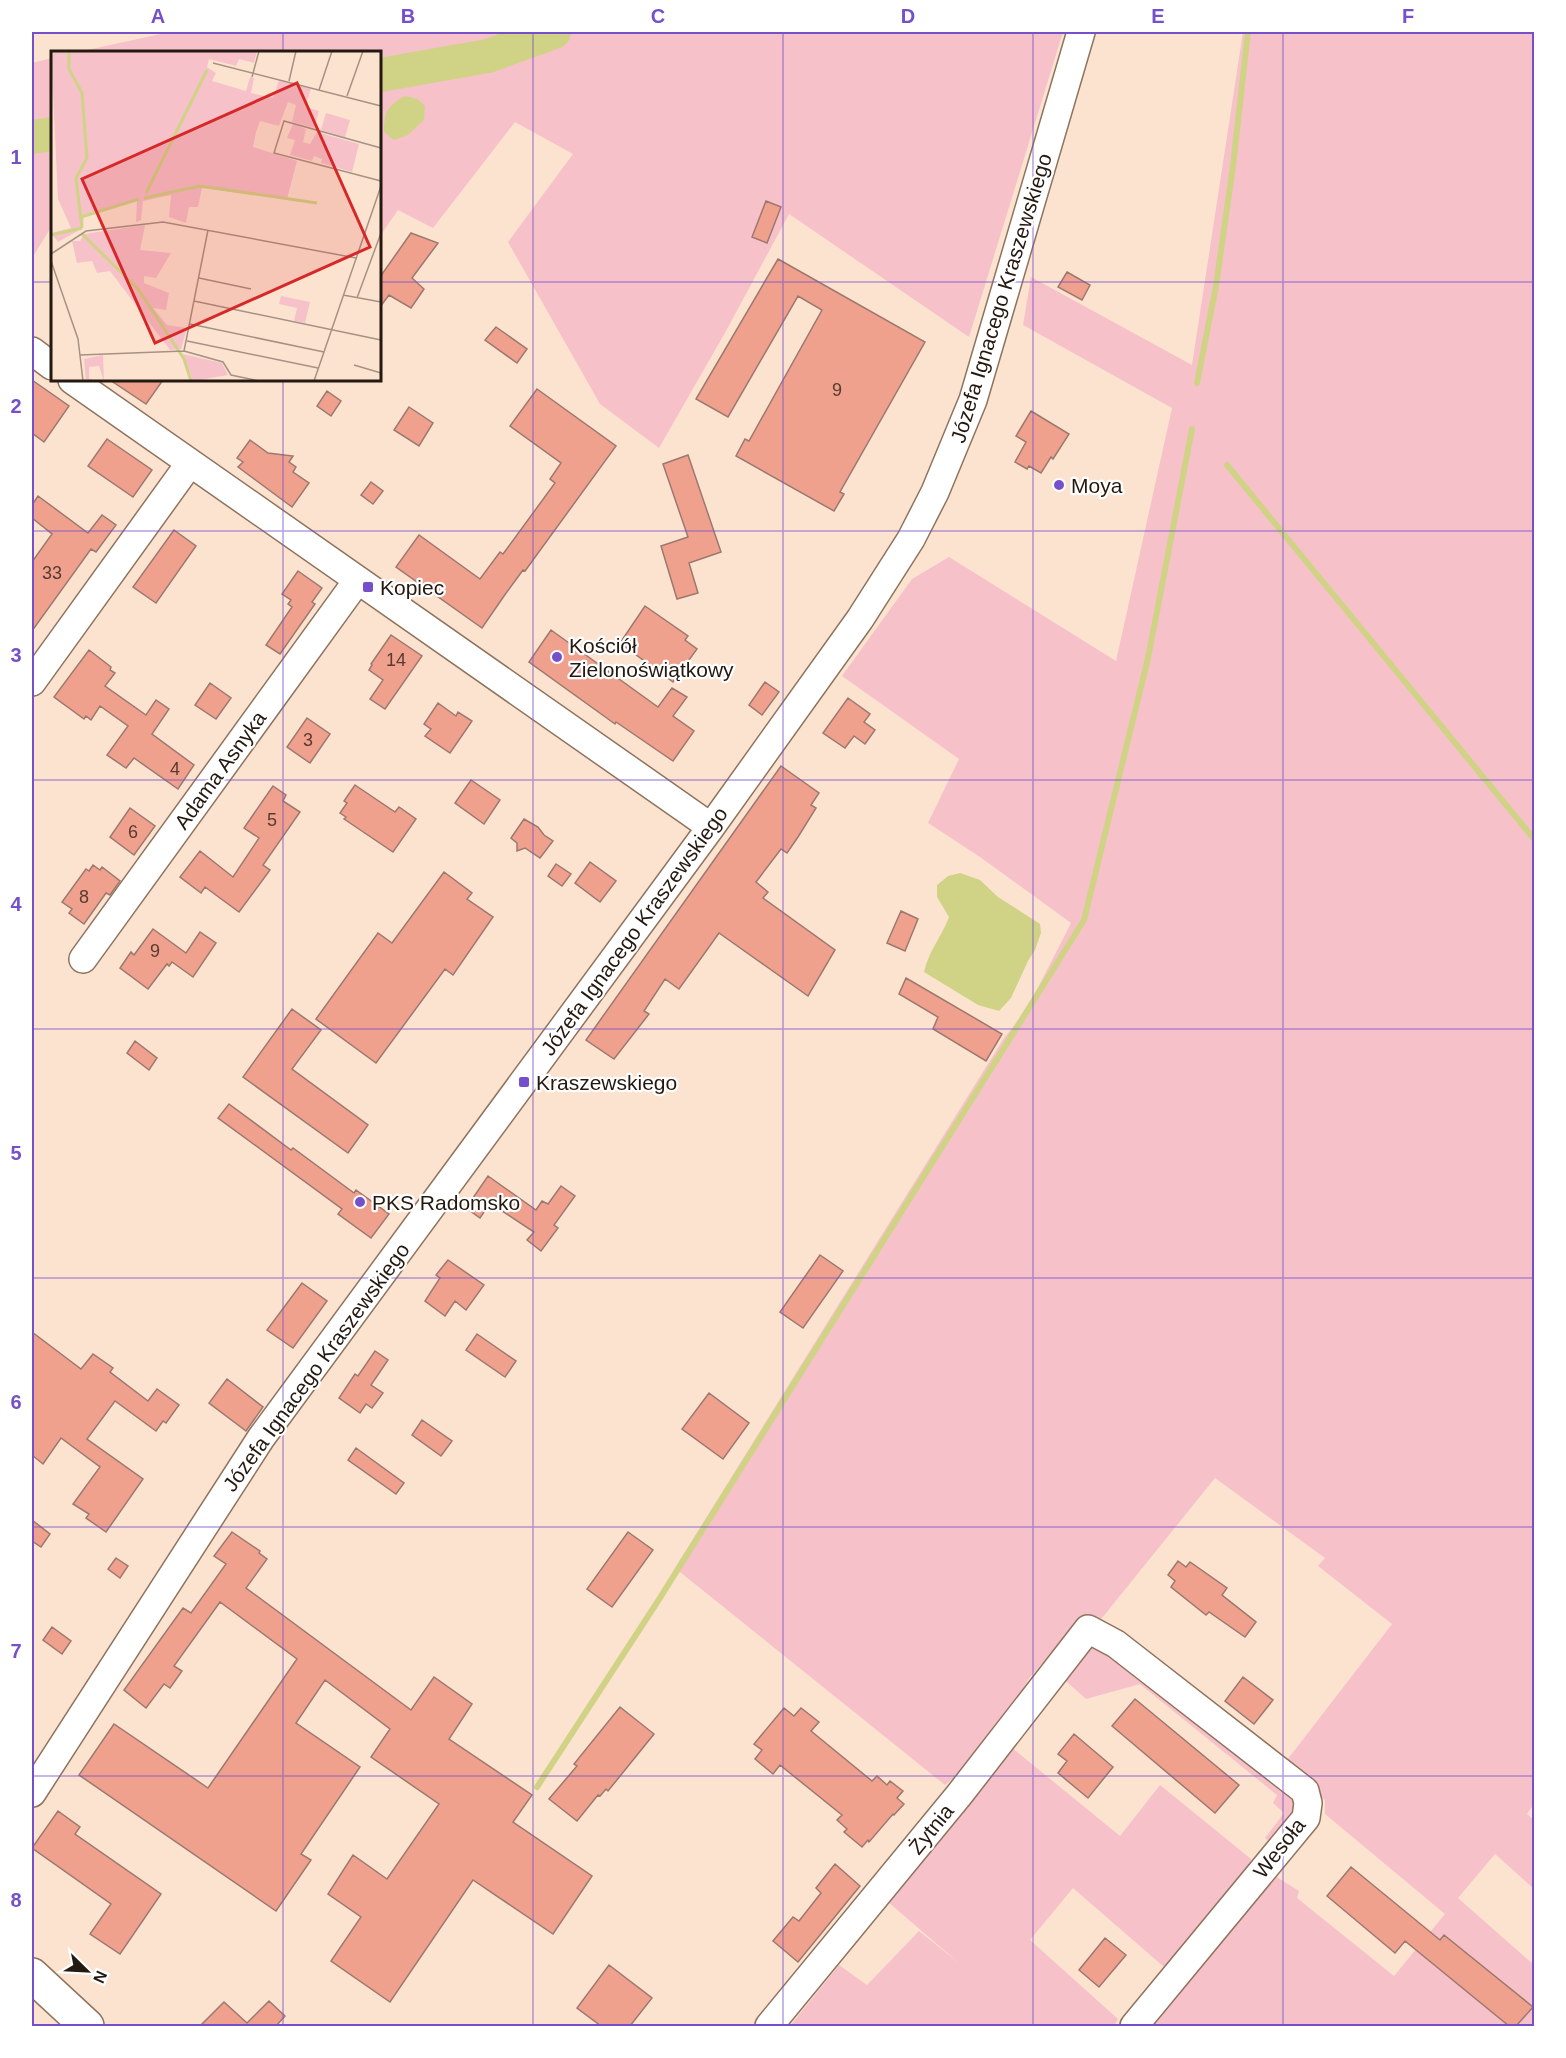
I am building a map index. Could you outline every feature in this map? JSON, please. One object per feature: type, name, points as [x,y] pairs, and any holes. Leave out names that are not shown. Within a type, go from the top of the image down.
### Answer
[{"type":"main road","points":[[32,1975],[87,2026]]},
{"type":"street","name":"Józefa Ignacego Kraszewskiego","points":[[32,1793],[261,1438],[711,827],[885,582],[935,492],[973,400],[1081,32]]},
{"type":"street","points":[[32,351],[51,365]]},
{"type":"street","points":[[73,381],[711,827]]},
{"type":"street","points":[[32,682],[190,463]]},
{"type":"street","name":"Adama Asnyka","points":[[83,959],[357,580]]},
{"type":"street","name":"Żytnia","points":[[769,2026],[959,1795],[1088,1629]]},
{"type":"street","name":"Wesoła","points":[[1088,1629],[1116,1644],[1305,1791],[1308,1803],[1306,1818],[1134,2026]]},
{"type":"shaded area","points":[[170,32],[1063,32],[969,337],[789,214],[659,448],[600,404],[508,242],[573,154],[515,122],[433,228],[398,210],[381,235],[381,51],[83,51]]},
{"type":"shaded area","points":[[1243,32],[1534,32],[1534,1804],[1527,1814],[1534,1820],[1534,1889],[1495,1854],[1458,1898],[1534,1965],[1534,2026],[1150,2026],[1275,1876],[1299,1891],[1297,1898],[1394,1976],[1445,1914],[1325,1814],[1325,1800],[1284,1764],[1392,1624],[1318,1566],[1325,1558],[1215,1478],[1102,1618],[1075,1626],[1030,1677],[982,1753],[945,1785],[675,1568],[1004,1038],[1026,1011],[1071,923],[980,857],[928,823],[959,759],[842,676],[912,579],[949,557],[1116,661],[1172,408],[1023,325],[1031,277],[1192,365]]},
{"type":"shaded area","points":[[51,58],[51,228],[32,258],[32,63]]},
{"type":"shaded area","points":[[405,96],[418,99],[425,106],[424,120],[408,135],[394,140],[384,132],[386,114],[394,103]]},
{"type":"shaded area","points":[[960,873],[980,880],[998,897],[1040,924],[1041,933],[1035,950],[1011,998],[999,1011],[978,1005],[924,972],[949,917],[937,897],[937,885],[948,876]]},
{"type":"shaded area","points":[[1086,1641],[1105,1645],[1292,1795],[1299,1814],[1273,1845],[1265,1838],[1284,1813],[1273,1803],[1277,1795],[1140,1684],[1086,1699],[1058,1674]]},
{"type":"shaded area","points":[[1011,1747],[1120,1836],[1160,1785],[1251,1859],[1249,1875],[1176,1965],[1164,1967],[1073,1888],[1030,1940],[1118,2019],[1114,2026],[790,2026],[839,1965],[867,1985],[919,1931],[960,1964],[887,1901]]},
{"type":"building","points":[[766,201],[781,207],[767,243],[752,237]]},
{"type":"building","points":[[411,233],[438,243],[412,278],[424,289],[411,308],[389,295],[381,306],[381,276]]},
{"type":"building","points":[[778,259],[925,342],[840,492],[844,494],[834,511],[736,456],[745,439],[749,441],[822,310],[798,296],[728,417],[696,399]]},
{"type":"building","points":[[1067,272],[1090,285],[1082,300],[1058,287]]},
{"type":"building","points":[[496,327],[527,349],[517,363],[485,340]]},
{"type":"building","points":[[32,380],[69,406],[44,442],[32,433]]},
{"type":"building","points":[[112,381],[162,381],[146,404]]},
{"type":"building","points":[[537,389],[616,446],[482,628],[396,567],[419,535],[480,579],[500,552],[503,554],[555,483],[550,479],[561,463],[510,426]]},
{"type":"building","points":[[327,391],[341,401],[331,416],[317,406]]},
{"type":"building","points":[[409,407],[433,423],[419,446],[394,430]]},
{"type":"building","points":[[1031,411],[1069,434],[1041,473],[1015,462],[1026,442],[1016,436]]},
{"type":"building","points":[[107,439],[152,470],[133,497],[88,466]]},
{"type":"building","points":[[250,440],[268,453],[293,456],[289,462],[296,467],[293,472],[309,483],[292,507],[238,467],[243,462],[237,458]]},
{"type":"building","points":[[688,455],[721,552],[689,563],[698,593],[677,599],[661,546],[688,537],[663,464]]},
{"type":"building","points":[[371,482],[383,491],[373,504],[361,495]]},
{"type":"building","points":[[38,496],[88,533],[102,515],[116,525],[96,552],[91,549],[32,631],[32,562],[52,534],[32,518],[32,505]]},
{"type":"building","points":[[174,530],[196,546],[156,603],[133,587]]},
{"type":"building","points":[[298,571],[322,588],[312,602],[315,604],[280,654],[266,645],[292,607],[288,604],[291,600],[282,594]]},
{"type":"building","points":[[645,606],[688,636],[685,640],[697,649],[673,682],[620,643]]},
{"type":"building","points":[[551,630],[658,707],[672,688],[687,697],[673,716],[694,731],[673,761],[616,722],[615,724],[529,662]]},
{"type":"building","points":[[391,635],[422,656],[385,709],[370,699],[383,680],[369,670]]},
{"type":"building","points":[[89,650],[111,667],[110,670],[115,673],[105,686],[146,715],[156,700],[169,709],[152,734],[194,765],[178,789],[134,758],[126,768],[107,755],[128,726],[100,706],[91,720],[86,716],[84,719],[54,697]]},
{"type":"building","points":[[765,682],[779,692],[762,715],[749,705]]},
{"type":"building","points":[[210,683],[231,698],[216,719],[195,705]]},
{"type":"building","points":[[848,698],[870,714],[864,722],[875,730],[865,744],[854,736],[845,748],[823,733]]},
{"type":"building","points":[[438,703],[456,716],[458,712],[472,721],[450,753],[425,736],[431,729],[424,724]]},
{"type":"building","points":[[307,718],[330,734],[310,763],[287,747]]},
{"type":"building","points":[[781,766],[819,793],[811,805],[816,808],[787,853],[781,849],[756,882],[768,892],[763,898],[835,950],[808,996],[719,933],[679,989],[665,979],[644,1011],[649,1014],[614,1059],[586,1040]]},
{"type":"building","points":[[471,780],[500,800],[484,824],[455,803]]},
{"type":"building","points":[[355,785],[395,812],[399,807],[416,819],[393,852],[344,819],[346,817],[340,813],[347,803],[344,801]]},
{"type":"building","points":[[273,786],[286,795],[283,801],[300,812],[263,865],[270,870],[239,912],[205,887],[201,893],[180,877],[200,851],[233,877],[259,838],[244,828]]},
{"type":"building","points":[[130,808],[155,826],[134,855],[110,837]]},
{"type":"building","points":[[524,819],[538,827],[553,841],[540,858],[525,848],[517,851],[517,843],[511,838]]},
{"type":"building","points":[[590,862],[616,881],[600,902],[575,883]]},
{"type":"building","points":[[556,864],[571,874],[562,886],[548,876]]},
{"type":"building","points":[[93,865],[100,870],[102,867],[120,881],[110,895],[106,893],[84,924],[69,913],[72,909],[62,902],[86,869],[89,871]]},
{"type":"building","points":[[444,872],[472,893],[467,899],[493,917],[453,975],[445,969],[376,1063],[316,1019],[378,933],[392,943]]},
{"type":"building","points":[[901,911],[918,919],[905,951],[887,943]]},
{"type":"building","points":[[153,929],[186,953],[200,932],[216,943],[193,977],[172,962],[169,966],[167,964],[148,989],[120,968],[131,952],[134,955]]},
{"type":"building","points":[[906,978],[1002,1034],[986,1061],[933,1029],[938,1017],[899,994]]},
{"type":"building","points":[[292,1009],[321,1030],[292,1069],[368,1125],[348,1153],[243,1077]]},
{"type":"building","points":[[135,1041],[157,1058],[149,1070],[127,1053]]},
{"type":"building","points":[[229,1104],[291,1150],[293,1148],[354,1193],[356,1190],[389,1214],[371,1238],[338,1214],[342,1209],[218,1118]]},
{"type":"building","points":[[488,1176],[536,1210],[542,1201],[548,1204],[561,1186],[575,1196],[554,1225],[558,1228],[541,1251],[527,1240],[534,1232],[496,1207],[494,1210],[488,1206],[480,1218],[466,1208]]},
{"type":"building","points":[[820,1255],[843,1271],[803,1328],[780,1312]]},
{"type":"building","points":[[448,1260],[484,1285],[466,1310],[455,1301],[445,1316],[425,1301],[440,1278],[436,1275]]},
{"type":"building","points":[[302,1283],[327,1301],[293,1348],[267,1330]]},
{"type":"building","points":[[32,1332],[81,1369],[93,1354],[113,1368],[110,1372],[148,1401],[157,1389],[179,1405],[166,1423],[163,1421],[156,1431],[115,1401],[87,1439],[143,1479],[106,1532],[86,1518],[89,1514],[73,1504],[100,1467],[61,1438],[43,1464],[32,1455]]},
{"type":"building","points":[[477,1334],[516,1361],[505,1377],[466,1350]]},
{"type":"building","points":[[375,1351],[388,1360],[371,1385],[383,1393],[372,1408],[366,1404],[360,1413],[339,1398],[355,1374],[358,1376]]},
{"type":"building","points":[[227,1379],[263,1407],[246,1431],[209,1403]]},
{"type":"building","points":[[709,1393],[749,1423],[723,1459],[682,1429]]},
{"type":"building","points":[[422,1420],[452,1441],[441,1456],[412,1435]]},
{"type":"building","points":[[356,1448],[404,1483],[396,1494],[348,1460]]},
{"type":"building","points":[[32,1520],[50,1534],[41,1547],[32,1541]]},
{"type":"building","points":[[232,1532],[260,1551],[259,1553],[267,1559],[246,1588],[411,1710],[434,1677],[472,1704],[449,1739],[532,1795],[513,1822],[592,1876],[553,1934],[473,1880],[390,2002],[331,1961],[361,1917],[328,1894],[353,1855],[387,1879],[439,1804],[371,1757],[390,1729],[325,1680],[296,1723],[360,1767],[301,1854],[311,1860],[276,1911],[79,1775],[114,1724],[208,1788],[297,1659],[220,1602],[174,1666],[182,1671],[170,1688],[164,1684],[146,1708],[124,1690],[183,1608],[191,1613],[226,1564],[214,1556]]},
{"type":"building","points":[[628,1532],[653,1550],[612,1607],[587,1589]]},
{"type":"building","points":[[116,1558],[128,1566],[120,1578],[108,1569]]},
{"type":"building","points":[[1178,1561],[1186,1567],[1190,1562],[1227,1588],[1222,1595],[1256,1622],[1245,1637],[1209,1612],[1206,1615],[1171,1587],[1175,1581],[1168,1575]]},
{"type":"building","points":[[52,1627],[71,1641],[62,1654],[43,1640]]},
{"type":"building","points":[[1243,1677],[1273,1700],[1254,1724],[1225,1701]]},
{"type":"building","points":[[1135,1699],[1239,1785],[1215,1813],[1112,1726]]},
{"type":"building","points":[[620,1707],[654,1734],[608,1791],[606,1789],[600,1796],[598,1795],[577,1821],[549,1799],[577,1766],[574,1764]]},
{"type":"building","points":[[784,1708],[794,1716],[801,1708],[819,1722],[811,1731],[872,1781],[877,1776],[887,1785],[890,1781],[903,1791],[897,1798],[904,1804],[862,1847],[844,1832],[847,1829],[837,1820],[842,1815],[780,1765],[773,1774],[755,1759],[762,1750],[754,1744]]},
{"type":"building","points":[[1074,1734],[1113,1767],[1088,1798],[1058,1773],[1067,1761],[1058,1754]]},
{"type":"building","points":[[58,1811],[80,1827],[75,1834],[161,1894],[120,1954],[90,1934],[111,1904],[32,1848]]},
{"type":"building","points":[[835,1864],[860,1886],[798,1962],[773,1941],[793,1917],[799,1921],[821,1893],[816,1888]]},
{"type":"building","points":[[1351,1867],[1440,1940],[1444,1935],[1533,2007],[1516,2026],[1509,2026],[1405,1941],[1395,1953],[1327,1896]]},
{"type":"building","points":[[1105,1938],[1126,1955],[1099,1987],[1079,1970]]},
{"type":"building","points":[[609,1965],[652,1998],[630,2026],[601,2026],[577,2008]]},
{"type":"building","points":[[269,2001],[285,2016],[276,2026],[200,2026],[224,2002],[247,2023]]},
{"type":"waterway","points":[[381,75],[488,56],[554,32]]},
{"type":"waterway","points":[[1197,383],[1216,286],[1233,166],[1248,32]]},
{"type":"waterway","points":[[32,137],[51,134]]},
{"type":"waterway","points":[[537,1787],[658,1601],[1084,920],[1148,658],[1192,429]]},
{"type":"waterway","points":[[1227,465],[1534,839]]},
{"type":"place","name":"Moya","points":[[1059,485]]},
{"type":"place","name":"Kopiec","points":[[368,587]]},
{"type":"place","name":"Kościół Zielonoświątkowy","points":[[557,657]]},
{"type":"place","name":"Kraszewskiego","points":[[524,1082]]},
{"type":"place","name":"PKS Radomsko","points":[[360,1202]]}]
